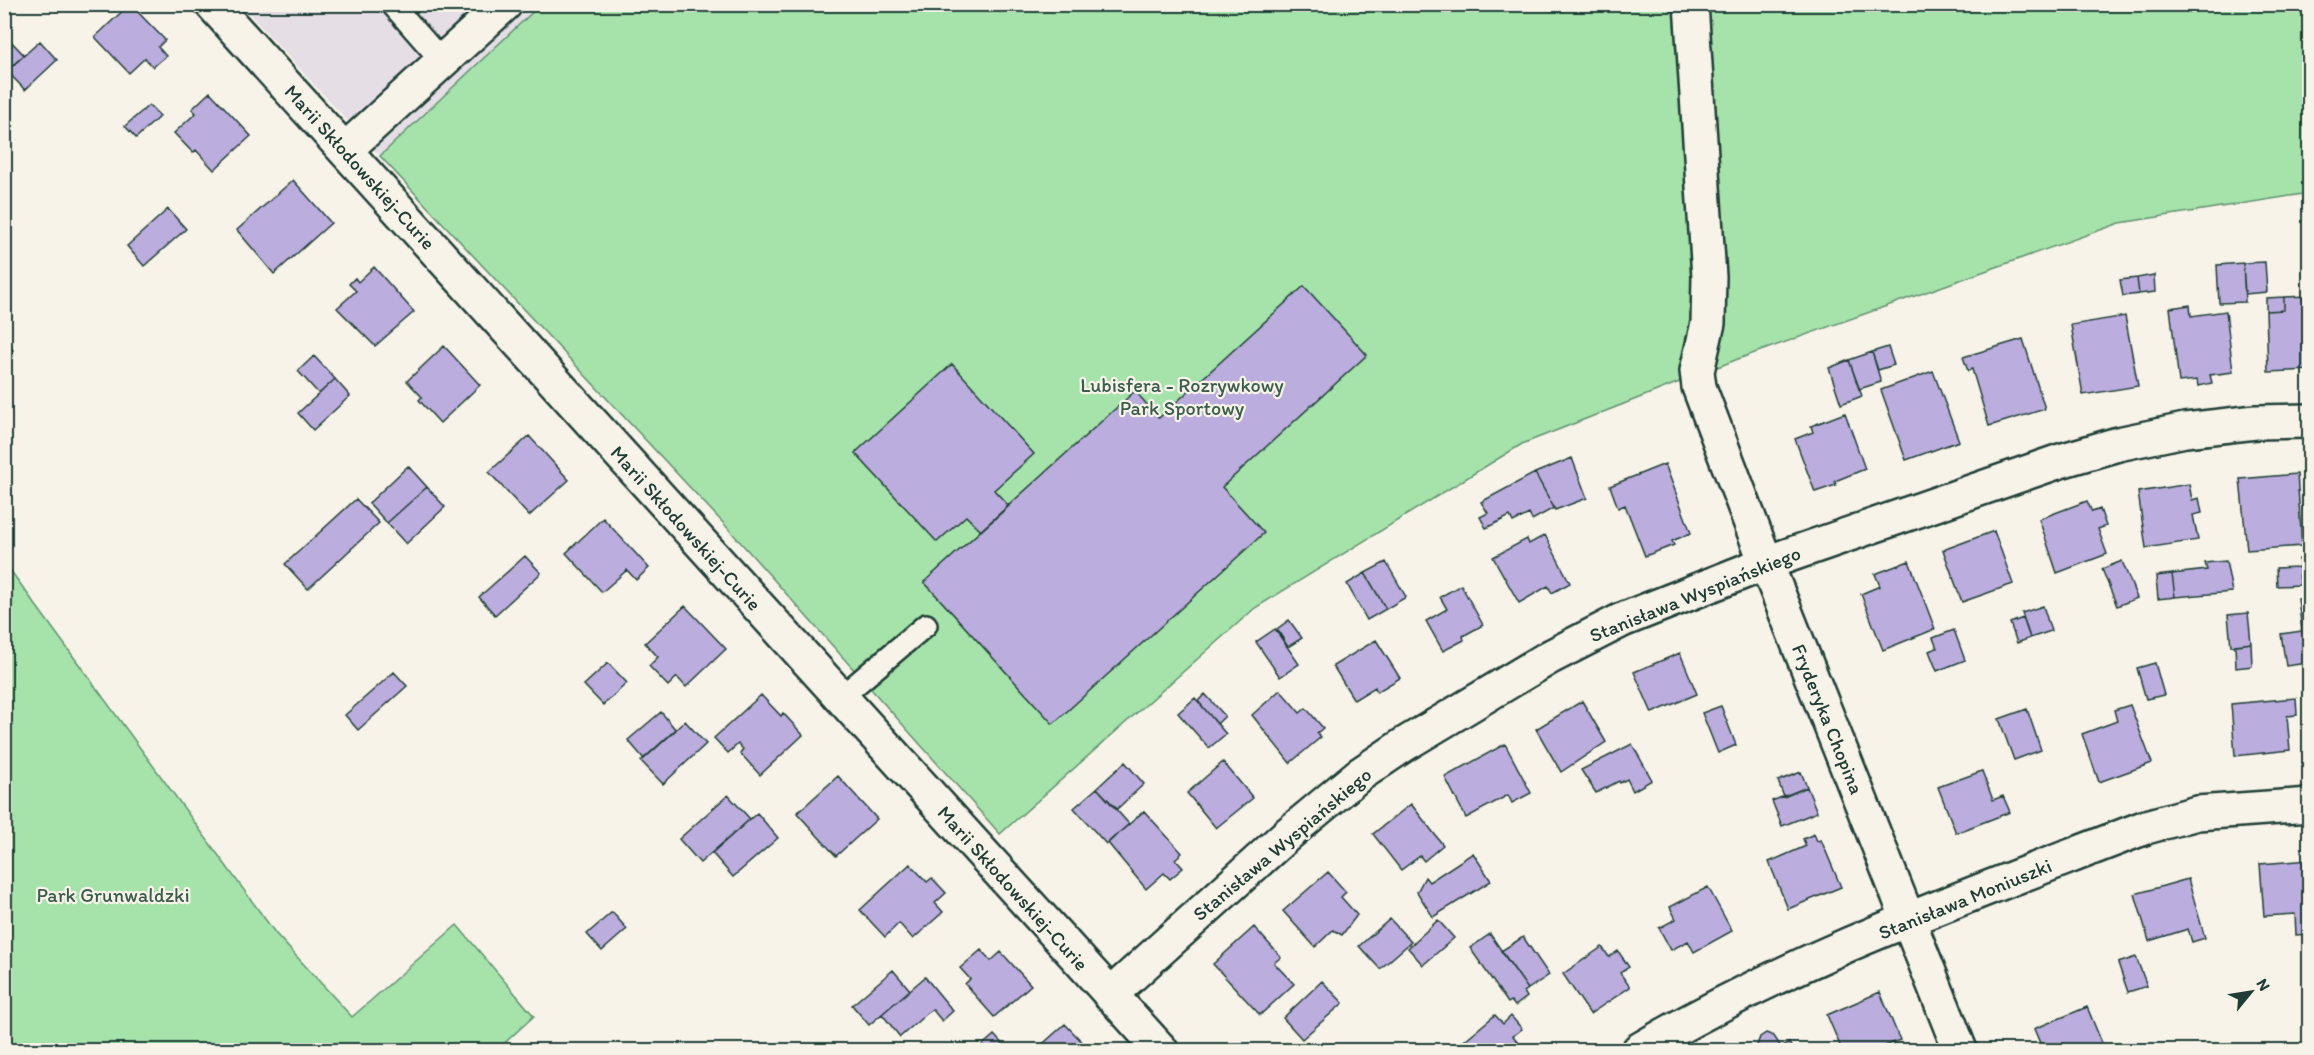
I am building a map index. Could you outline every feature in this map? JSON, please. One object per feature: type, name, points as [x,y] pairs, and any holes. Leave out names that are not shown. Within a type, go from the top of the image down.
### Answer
[{"type":"street","name":"Marii Skłodowskiej-Curie","points":[[212,4],[1161,1050]]},
{"type":"street","points":[[345,150],[505,4]]},
{"type":"street","name":"Fryderyka Chopina","points":[[1691,4],[1709,277],[1708,323],[1697,371],[1699,387],[1766,563],[1960,1050]]},
{"type":"street","name":"Stanisława Wyspiańskiego","points":[[1110,995],[1288,834],[1359,775],[1405,744],[1550,657],[1622,620],[1766,563],[2060,461],[2118,444],[2185,430],[2256,422],[2310,421]]},
{"type":"street","name":"Stanisława Moniuszki","points":[[1639,1050],[1756,986],[1826,954],[2146,827],[2197,813],[2310,805]]},
{"type":"lane","points":[[392,4],[442,61]]},
{"type":"lane","points":[[840,698],[926,625]]},
{"type":"shaded area","points":[[241,5],[540,5],[380,156]]},
{"type":"green space","name":"Lubisfera - Rozrywkowy Park Sportowy","points":[[540,5],[2309,5],[2309,193],[2120,223],[1738,359],[1522,444],[1255,608],[1000,834],[725,525],[380,156]]},
{"type":"green space","name":"Park Grunwaldzki","points":[[5,563],[276,934],[352,1017],[457,925],[534,1016],[497,1050],[5,1050]]},
{"type":"building","points":[[130,4],[165,40],[158,47],[166,56],[153,67],[145,58],[129,73],[95,37]]},
{"type":"building","points":[[4,34],[24,55],[4,73]]},
{"type":"building","points":[[40,41],[57,60],[25,90],[7,71]]},
{"type":"building","points":[[210,92],[251,136],[214,170],[196,150],[193,153],[174,133],[196,113],[192,109]]},
{"type":"building","points":[[149,105],[160,116],[136,138],[125,126]]},
{"type":"building","points":[[293,180],[331,223],[274,274],[237,230]]},
{"type":"building","points":[[168,209],[186,229],[144,266],[127,246]]},
{"type":"building","points":[[2265,262],[2267,292],[2245,294],[2243,263]]},
{"type":"building","points":[[2243,263],[2245,302],[2219,303],[2217,265]]},
{"type":"building","points":[[374,267],[414,312],[375,346],[337,308],[356,291],[349,284],[355,278],[358,282]]},
{"type":"building","points":[[2154,275],[2155,292],[2139,294],[2137,278]]},
{"type":"building","points":[[2137,278],[2139,294],[2123,296],[2120,280]]},
{"type":"building","points":[[1304,286],[1367,355],[1222,487],[1264,533],[1053,724],[924,582],[1135,391],[1159,418]]},
{"type":"building","points":[[2310,296],[2310,370],[2268,372],[2266,311],[2284,310],[2284,297]]},
{"type":"building","points":[[2284,297],[2284,310],[2266,311],[2266,298]]},
{"type":"building","points":[[2190,305],[2191,316],[2226,311],[2233,372],[2210,375],[2212,383],[2198,386],[2197,380],[2179,382],[2170,308]]},
{"type":"building","points":[[2125,316],[2138,386],[2083,395],[2071,325]]},
{"type":"building","points":[[2023,339],[2045,409],[1989,426],[1972,369],[1968,371],[1963,357]]},
{"type":"building","points":[[4,342],[13,350],[4,358]]},
{"type":"building","points":[[444,346],[480,385],[440,423],[419,400],[422,397],[407,381]]},
{"type":"building","points":[[1888,347],[1894,365],[1878,370],[1872,352]]},
{"type":"building","points":[[1872,352],[1881,382],[1859,389],[1849,360]]},
{"type":"building","points":[[314,356],[335,379],[319,394],[298,371]]},
{"type":"building","points":[[1849,360],[1862,396],[1841,404],[1829,368]]},
{"type":"building","points":[[952,364],[1034,454],[994,490],[1009,506],[981,531],[966,516],[937,542],[855,453]]},
{"type":"building","points":[[1933,371],[1959,441],[1906,460],[1881,390]]},
{"type":"building","points":[[335,379],[350,396],[313,430],[298,413]]},
{"type":"building","points":[[1845,413],[1865,469],[1835,481],[1836,485],[1815,492],[1795,439],[1813,432],[1811,426]]},
{"type":"building","points":[[529,436],[569,480],[529,516],[489,472]]},
{"type":"building","points":[[1572,458],[1587,498],[1555,510],[1535,473]]},
{"type":"building","points":[[1665,464],[1691,533],[1672,541],[1674,545],[1645,556],[1625,505],[1618,508],[1610,486]]},
{"type":"building","points":[[408,466],[427,487],[387,523],[369,503]]},
{"type":"building","points":[[1535,473],[1554,508],[1532,520],[1529,514],[1513,522],[1510,516],[1486,528],[1480,517],[1488,513],[1481,502]]},
{"type":"building","points":[[2297,474],[2302,546],[2247,550],[2240,479]]},
{"type":"building","points":[[2189,484],[2192,500],[2199,498],[2202,513],[2193,515],[2198,540],[2146,548],[2138,492]]},
{"type":"building","points":[[427,487],[445,507],[406,544],[387,523]]},
{"type":"building","points":[[356,499],[379,523],[308,589],[285,564]]},
{"type":"building","points":[[2087,501],[2092,512],[2100,509],[2106,526],[2098,529],[2107,554],[2057,573],[2039,519]]},
{"type":"building","points":[[603,518],[649,568],[636,580],[627,570],[602,592],[566,553]]},
{"type":"building","points":[[1994,531],[2013,584],[1962,602],[1943,550]]},
{"type":"building","points":[[1545,535],[1570,583],[1552,593],[1548,586],[1519,603],[1493,557],[1527,539],[1529,544]]},
{"type":"building","points":[[525,556],[541,573],[495,615],[479,597]]},
{"type":"building","points":[[2310,558],[2310,585],[2300,585],[2299,559]]},
{"type":"building","points":[[1909,561],[1935,629],[1883,650],[1861,594],[1880,586],[1875,574]]},
{"type":"building","points":[[2122,561],[2137,598],[2117,606],[2102,569]]},
{"type":"building","points":[[2226,561],[2232,592],[2175,597],[2172,574],[2207,570],[2205,563]]},
{"type":"building","points":[[1386,562],[1406,597],[1386,609],[1365,573]]},
{"type":"building","points":[[2299,567],[2300,585],[2277,586],[2276,568]]},
{"type":"building","points":[[1365,573],[1386,609],[1367,620],[1347,584]]},
{"type":"building","points":[[2172,574],[2175,597],[2158,599],[2156,576]]},
{"type":"building","points":[[1461,585],[1483,625],[1463,636],[1464,640],[1443,651],[1426,621],[1447,609],[1440,597]]},
{"type":"building","points":[[2310,598],[2310,630],[2302,631],[2298,599]]},
{"type":"building","points":[[685,606],[726,649],[686,687],[677,677],[668,686],[649,666],[658,657],[645,643]]},
{"type":"building","points":[[2043,606],[2051,631],[2030,638],[2022,613]]},
{"type":"building","points":[[2248,613],[2251,643],[2231,646],[2228,615]]},
{"type":"building","points":[[2023,618],[2030,638],[2017,643],[2010,623]]},
{"type":"building","points":[[1289,620],[1302,638],[1288,647],[1277,629]]},
{"type":"building","points":[[1275,629],[1299,664],[1280,677],[1256,642]]},
{"type":"building","points":[[1954,630],[1965,660],[1937,671],[1929,651],[1937,648],[1933,638]]},
{"type":"building","points":[[2302,631],[2307,663],[2286,666],[2281,634]]},
{"type":"building","points":[[1376,640],[1400,678],[1377,692],[1375,687],[1354,700],[1333,666]]},
{"type":"building","points":[[2251,643],[2252,666],[2236,668],[2235,645]]},
{"type":"building","points":[[1680,653],[1697,694],[1652,713],[1634,672]]},
{"type":"building","points":[[608,663],[627,683],[603,705],[584,685]]},
{"type":"building","points":[[2155,663],[2164,695],[2146,699],[2137,668]]},
{"type":"building","points":[[394,672],[407,686],[358,730],[345,715]]},
{"type":"building","points":[[1280,690],[1300,713],[1306,708],[1323,728],[1317,733],[1321,737],[1290,763],[1252,715]]},
{"type":"building","points":[[1205,694],[1225,716],[1217,724],[1198,701]]},
{"type":"building","points":[[761,695],[781,716],[783,713],[803,735],[760,775],[740,753],[743,749],[738,744],[728,753],[714,738]]},
{"type":"building","points":[[1195,698],[1226,734],[1209,748],[1178,713]]},
{"type":"building","points":[[2296,698],[2297,715],[2287,716],[2290,750],[2235,756],[2231,704]]},
{"type":"building","points":[[1582,701],[1606,742],[1561,772],[1536,729]]},
{"type":"building","points":[[2130,705],[2152,763],[2099,782],[2082,734],[2117,721],[2114,710]]},
{"type":"building","points":[[1721,706],[1736,745],[1718,753],[1702,713]]},
{"type":"building","points":[[2027,709],[2041,750],[2014,760],[1999,719]]},
{"type":"building","points":[[661,712],[676,730],[644,759],[628,740]]},
{"type":"building","points":[[685,721],[706,744],[663,784],[641,761]]},
{"type":"building","points":[[1505,744],[1531,793],[1512,803],[1508,795],[1466,818],[1445,777]]},
{"type":"building","points":[[1632,744],[1652,780],[1633,791],[1627,779],[1596,793],[1581,770]]},
{"type":"building","points":[[1125,762],[1144,784],[1117,809],[1097,788]]},
{"type":"building","points":[[1223,762],[1253,798],[1216,828],[1187,793]]},
{"type":"building","points":[[1982,771],[1993,800],[2003,796],[2010,812],[1956,833],[1938,787]]},
{"type":"building","points":[[1801,772],[1807,787],[1784,797],[1778,781]]},
{"type":"building","points":[[838,776],[877,819],[836,856],[797,813]]},
{"type":"building","points":[[1807,787],[1817,812],[1782,826],[1772,801]]},
{"type":"building","points":[[1097,788],[1129,824],[1106,844],[1074,808]]},
{"type":"building","points":[[728,795],[750,819],[700,863],[679,839]]},
{"type":"building","points":[[1411,804],[1443,845],[1424,861],[1420,856],[1401,870],[1373,834]]},
{"type":"building","points":[[1144,811],[1182,853],[1175,859],[1183,868],[1170,879],[1164,873],[1146,889],[1108,843]]},
{"type":"building","points":[[757,813],[778,838],[733,877],[712,853]]},
{"type":"building","points":[[1814,834],[1817,841],[1821,840],[1841,887],[1788,909],[1769,862],[1806,846],[1803,839]]},
{"type":"building","points":[[1473,853],[1491,881],[1433,917],[1417,892],[1425,877],[1429,882]]},
{"type":"building","points":[[2310,860],[2310,934],[2296,935],[2295,914],[2264,916],[2260,864]]},
{"type":"building","points":[[910,864],[927,882],[932,878],[946,893],[935,903],[943,912],[913,939],[899,923],[885,937],[860,910]]},
{"type":"building","points":[[1328,872],[1346,892],[1341,897],[1357,915],[1342,935],[1333,930],[1315,947],[1283,911]]},
{"type":"building","points":[[2188,879],[2205,938],[2192,942],[2188,929],[2149,941],[2135,894]]},
{"type":"building","points":[[1708,887],[1732,931],[1694,952],[1688,941],[1671,950],[1659,928],[1676,919],[1670,907]]},
{"type":"building","points":[[612,912],[627,929],[602,951],[587,934]]},
{"type":"building","points":[[1390,919],[1411,942],[1380,969],[1359,946]]},
{"type":"building","points":[[1438,920],[1454,938],[1423,965],[1408,948]]},
{"type":"building","points":[[1254,927],[1281,957],[1274,963],[1294,984],[1260,1015],[1213,964]]},
{"type":"building","points":[[1490,934],[1528,989],[1524,992],[1527,997],[1515,1006],[1511,1001],[1508,1003],[1470,948]]},
{"type":"building","points":[[1523,937],[1549,975],[1528,989],[1501,951]]},
{"type":"building","points":[[1602,947],[1609,957],[1618,951],[1629,967],[1620,973],[1630,987],[1590,1014],[1563,974]]},
{"type":"building","points":[[981,950],[991,961],[1001,952],[1031,985],[994,1017],[965,984],[970,979],[960,968]]},
{"type":"building","points":[[2136,957],[2147,986],[2128,992],[2118,963]]},
{"type":"building","points":[[893,970],[910,990],[869,1025],[852,1005]]},
{"type":"building","points":[[925,977],[953,1011],[942,1021],[932,1009],[900,1037],[882,1014]]},
{"type":"building","points":[[1322,981],[1343,1003],[1302,1039],[1283,1018]]},
{"type":"building","points":[[1880,992],[1900,1040],[1875,1050],[1842,1050],[1827,1015]]},
{"type":"building","points":[[2087,1007],[2105,1050],[2043,1050],[2034,1029]]},
{"type":"building","points":[[1495,1015],[1503,1024],[1511,1016],[1522,1029],[1513,1036],[1525,1050],[1453,1050]]},
{"type":"building","points":[[1065,1024],[1090,1050],[1036,1050]]},
{"type":"building","points":[[1766,1033],[1774,1036],[1781,1047],[1789,1043],[1793,1050],[1752,1050],[1756,1048],[1760,1037]]},
{"type":"building","points":[[994,1035],[1008,1050],[977,1050]]},
{"type":"building","points":[[2144,1044],[2146,1050],[2127,1050]]}]
